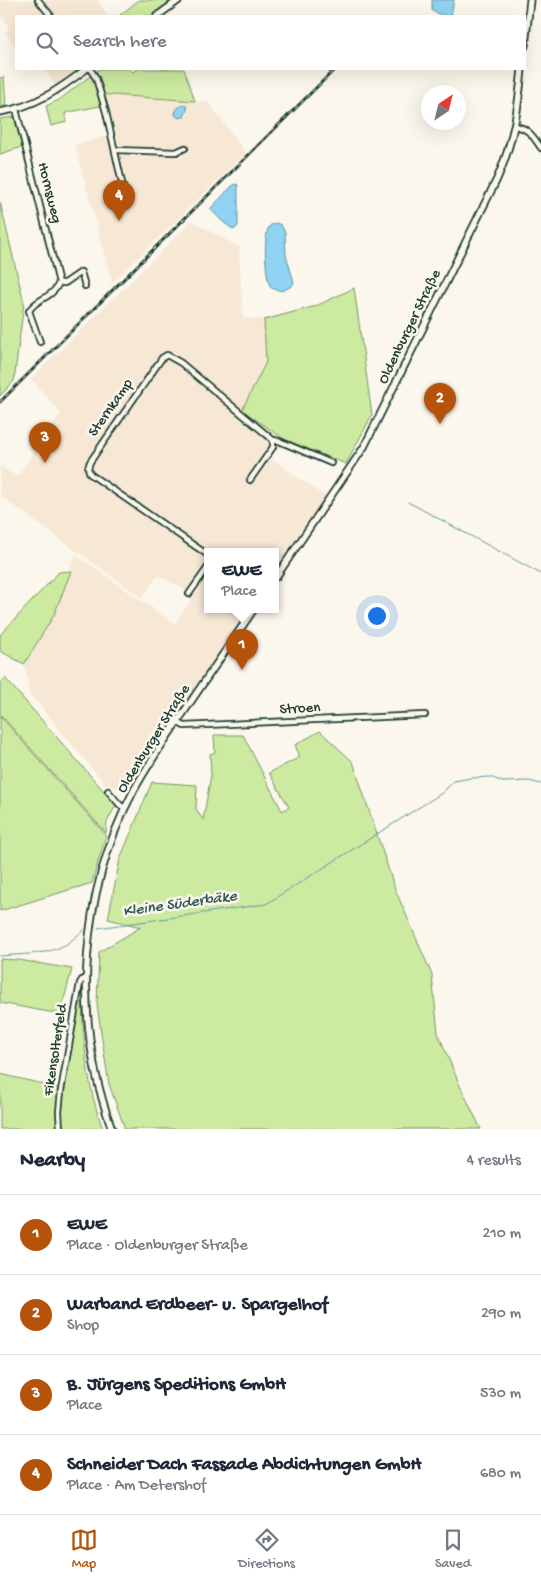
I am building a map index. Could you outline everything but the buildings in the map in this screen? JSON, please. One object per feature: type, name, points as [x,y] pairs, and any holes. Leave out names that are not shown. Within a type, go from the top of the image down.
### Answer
[{"type":"main road","points":[[158,15],[179,0]]},
{"type":"main road","points":[[526,37],[530,0]]},
{"type":"main road","points":[[0,112],[16,109],[50,94],[86,70]]},
{"type":"main road","name":"Oldenburger Straße","points":[[279,574],[372,433],[498,179],[510,148],[515,126],[522,70]]},
{"type":"main road","name":"Oldenburger Straße","points":[[112,1129],[95,1075],[88,1021],[86,979],[88,942],[96,894],[107,855],[125,808],[154,756],[251,613]]},
{"type":"street","points":[[38,0],[50,15]]},
{"type":"street","points":[[89,70],[96,78],[116,150],[127,205]]},
{"type":"street","name":"Hornsweg","points":[[16,109],[59,283]]},
{"type":"street","points":[[515,126],[528,130],[541,148]]},
{"type":"street","points":[[116,150],[176,152],[185,148]]},
{"type":"street","points":[[40,342],[29,311],[32,306],[55,292],[59,283],[65,283],[81,272],[85,286]]},
{"type":"street","name":"Sternkamp","points":[[204,551],[90,474],[88,468],[90,462],[162,358],[167,355],[174,358],[273,440],[331,463]]},
{"type":"street","points":[[250,480],[273,446],[273,440]]},
{"type":"street","points":[[189,594],[204,573]]},
{"type":"street","name":"Stroen","points":[[177,722],[184,726],[425,715]]},
{"type":"street","points":[[108,791],[125,808]]},
{"type":"street","name":"Fikensolterfeld","points":[[60,1129],[61,1091],[80,983],[86,979]]},
{"type":"shaded area","points":[[0,0],[97,0],[107,15],[15,15],[14,45],[6,32],[10,28],[2,17],[0,19]]},
{"type":"shaded area","points":[[45,70],[78,70],[56,86]]},
{"type":"shaded area","points":[[97,94],[208,102],[246,153],[112,283],[75,145],[107,136]]},
{"type":"shaded area","points":[[192,221],[239,247],[243,318],[264,320],[266,362],[242,410],[284,439],[271,458],[325,497],[279,563],[279,548],[204,548],[204,565],[187,591],[160,576],[156,578],[142,598],[0,496],[0,466],[17,477],[61,413],[31,379]]},
{"type":"shaded area","points":[[76,555],[175,624],[204,580],[204,613],[246,613],[127,791],[105,784],[30,694],[24,664],[54,615],[71,571],[71,563]]},
{"type":"green space","points":[[139,0],[172,0],[151,15],[120,15]]},
{"type":"green space","points":[[98,70],[131,70],[133,72],[136,70],[184,70],[195,101],[98,94],[100,106],[65,113],[66,122],[51,126],[46,106],[59,100]]},
{"type":"green space","points":[[4,77],[6,106],[0,106],[0,78]]},
{"type":"green space","points":[[14,117],[22,147],[0,154],[0,119]]},
{"type":"green space","points":[[0,202],[24,303],[14,381],[0,396]]},
{"type":"green space","points":[[354,288],[372,415],[346,464],[284,439],[242,410],[266,362],[264,320],[316,306]]},
{"type":"green space","points":[[71,571],[54,615],[24,664],[0,651],[0,635],[59,572]]},
{"type":"green space","points":[[5,678],[116,805],[107,822],[106,833],[0,714],[0,684]]},
{"type":"green space","points":[[0,716],[106,835],[92,883],[0,911]]},
{"type":"green space","points":[[320,731],[353,762],[395,889],[432,975],[438,1033],[460,1086],[481,1129],[125,1129],[109,1084],[102,1040],[97,1004],[99,952],[141,927],[108,919],[120,859],[152,782],[197,785],[196,809],[203,820],[211,775],[210,754],[215,752],[214,735],[243,735],[282,811],[289,807],[269,773],[300,757],[295,745]]},
{"type":"green space","points":[[0,959],[19,960],[72,969],[60,1014],[0,1003]]},
{"type":"green space","points":[[79,1002],[82,1002],[85,1050],[93,1098],[103,1129],[62,1128],[64,1081]]},
{"type":"green space","points":[[0,1074],[60,1088],[59,1129],[0,1129]]},
{"type":"water","points":[[432,0],[454,0],[451,15],[442,15],[432,11]]},
{"type":"water","points":[[184,105],[188,107],[184,117],[179,118],[175,115],[176,111]]},
{"type":"water","points":[[236,184],[238,185],[238,226],[234,230],[210,209]]},
{"type":"water","points":[[272,224],[281,225],[285,232],[286,255],[294,282],[292,286],[282,291],[271,288],[266,267],[265,248],[267,232]]},
{"type":"waterway","points":[[408,502],[541,574]]},
{"type":"waterway","points":[[98,928],[266,904],[442,793],[454,781],[490,777],[503,782],[529,781],[541,784]]},
{"type":"waterway","name":"Kleine Süderbäke","points":[[0,956],[50,951],[70,942],[84,930]]},
{"type":"railway","points":[[0,402],[334,70]]},
{"type":"place","name":"Schneider Dach Fassade Abdichtungen GmbH","points":[[119,221]]},
{"type":"place","name":"Warband Erdbeer- u. Spargelhof","points":[[440,424]]},
{"type":"place","name":"B. Jürgens Speditions GmbH","points":[[45,463]]},
{"type":"place","name":"EWE","points":[[242,670]]}]
